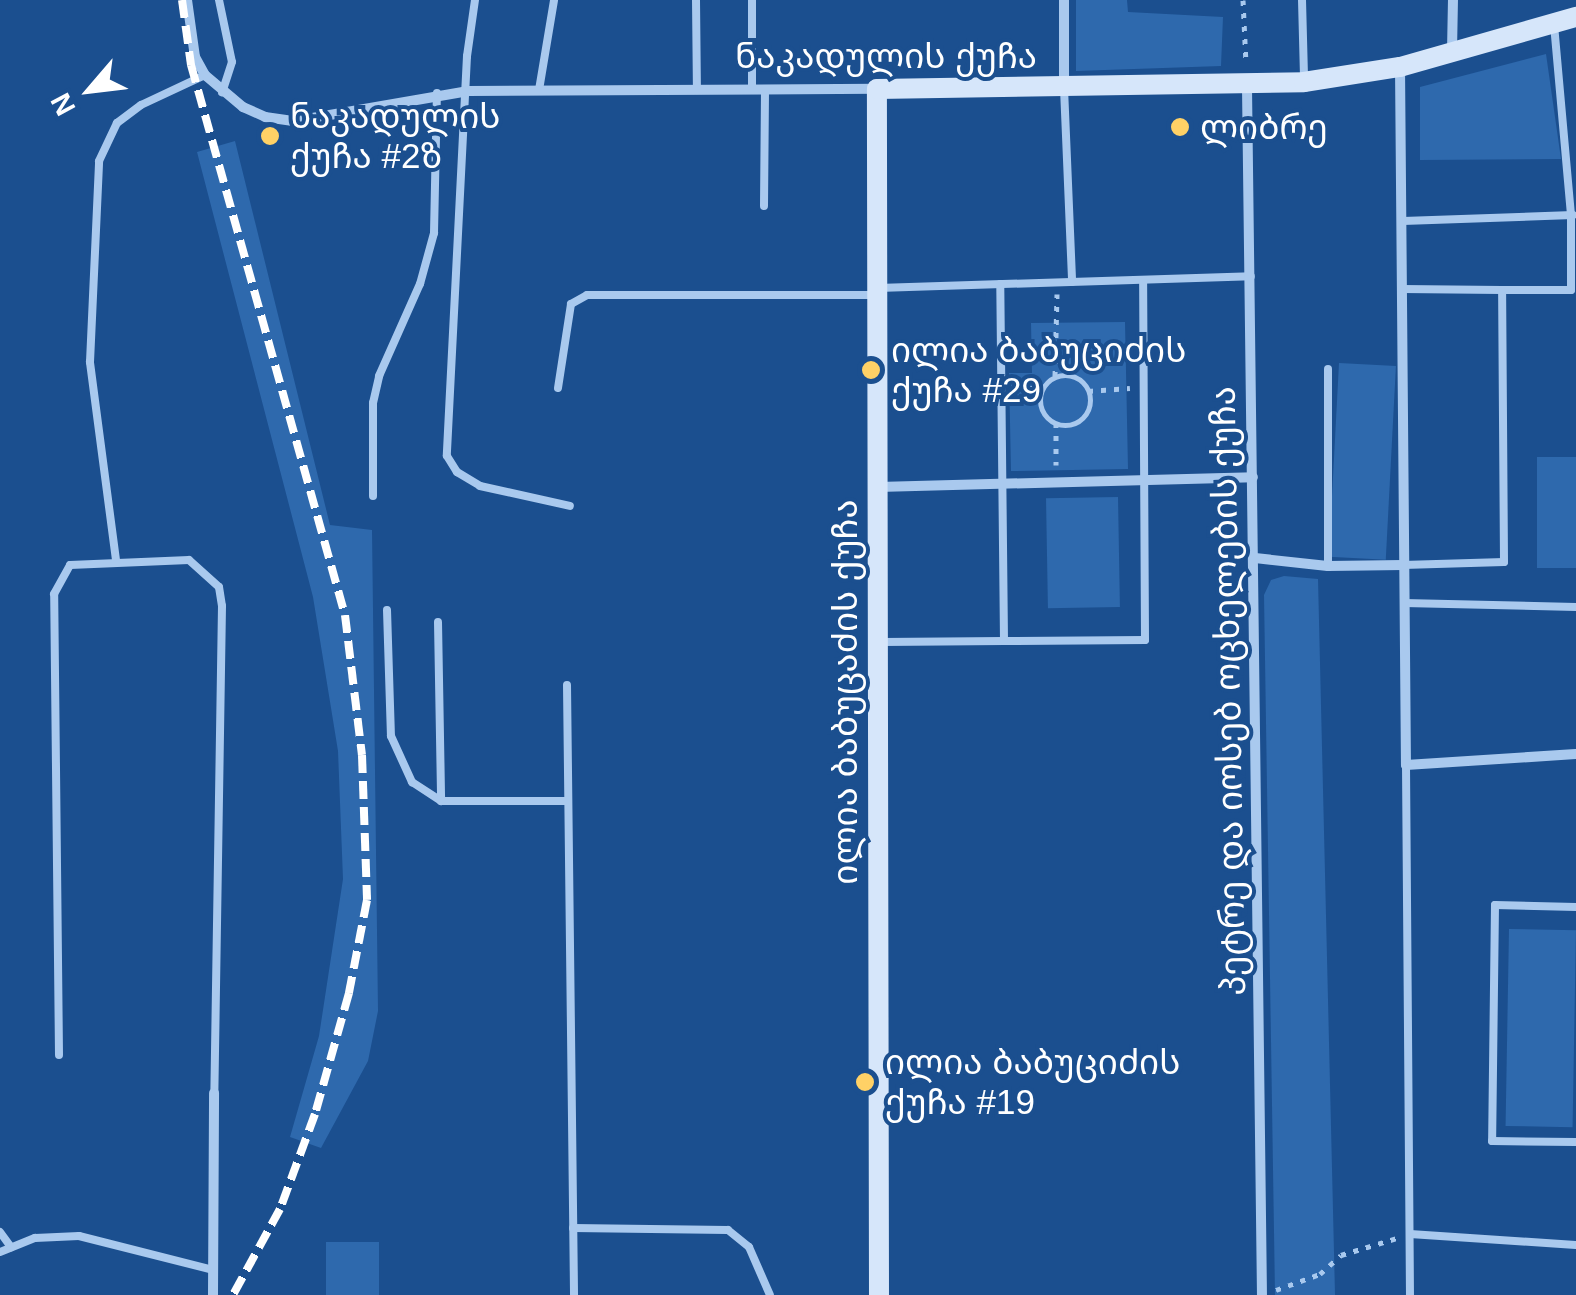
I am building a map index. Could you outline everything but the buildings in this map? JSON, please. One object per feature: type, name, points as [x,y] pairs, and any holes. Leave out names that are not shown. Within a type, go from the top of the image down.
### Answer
[{"type":"street","points":[[188,0],[195,57],[205,75]]},
{"type":"street","points":[[1064,0],[1064,88]]},
{"type":"street","points":[[1452,51],[1453,0]]},
{"type":"street","name":"ნაკადულის ქუჩა","points":[[205,75],[222,92],[264,117],[295,121],[437,93],[468,91],[1247,87],[1400,68],[1576,17]]},
{"type":"street","points":[[1400,68],[1406,765],[1576,754]]},
{"type":"street","name":"პეტრე და იოსებ ოცხელების ქუჩა","points":[[1247,87],[1264,1295]]},
{"type":"street","name":"ილია ბაბუცაძის ქუჩა","points":[[877,89],[878,1295]]},
{"type":"street","points":[[877,488],[1254,477]]},
{"type":"street","points":[[1255,558],[1328,566],[1404,565]]},
{"type":"street","points":[[213,1295],[214,1092]]},
{"type":"lane","points":[[219,0],[232,62],[222,92]]},
{"type":"lane","points":[[475,0],[447,456],[458,472],[480,486],[570,506]]},
{"type":"lane","points":[[539,90],[554,0]]},
{"type":"lane","points":[[696,0],[697,90]]},
{"type":"lane","points":[[752,0],[752,89]]},
{"type":"lane","points":[[1302,0],[1304,82]]},
{"type":"lane","points":[[1402,289],[1570,290],[1574,215],[1554,23]]},
{"type":"lane","points":[[116,560],[90,362],[99,161],[118,123],[141,105],[205,75]]},
{"type":"lane","points":[[1064,88],[1072,282]]},
{"type":"lane","points":[[764,206],[765,89]]},
{"type":"lane","points":[[373,496],[374,403],[379,376],[420,284],[434,233],[437,93]]},
{"type":"lane","points":[[1403,221],[1574,215]]},
{"type":"lane","points":[[558,388],[572,304],[587,295],[877,291],[1251,276]]},
{"type":"lane","points":[[878,642],[1145,640],[1143,280]]},
{"type":"lane","points":[[1000,284],[1004,640]]},
{"type":"lane","points":[[1404,565],[1504,562],[1502,290]]},
{"type":"lane","points":[[1328,370],[1328,566]]},
{"type":"lane","points":[[59,1054],[54,594],[70,565],[116,560],[189,560],[219,588],[214,1092]]},
{"type":"lane","points":[[1404,602],[1576,607]]},
{"type":"lane","points":[[387,610],[390,736],[412,782],[440,801],[568,800]]},
{"type":"lane","points":[[438,622],[440,801]]},
{"type":"lane","points":[[567,685],[574,1295]]},
{"type":"lane","points":[[1406,765],[1410,1295]]},
{"type":"lane","points":[[1576,906],[1495,905],[1492,1141],[1576,1142]]},
{"type":"lane","points":[[573,1228],[728,1230],[748,1247],[770,1295]]},
{"type":"lane","points":[[0,1232],[11,1246]]},
{"type":"lane","points":[[1410,1234],[1576,1245]]},
{"type":"lane","points":[[0,1252],[56,1235],[79,1236],[213,1270]]},
{"type":"path","points":[[1243,0],[1247,87]]},
{"type":"path","points":[[1055,376],[1057,282]]},
{"type":"path","points":[[1001,388],[1042,388],[1055,376],[1070,376],[1088,391],[1144,388]]},
{"type":"path","points":[[1042,388],[1043,412],[1056,423],[1079,420],[1089,407],[1088,391]]},
{"type":"path","points":[[1056,423],[1056,483]]},
{"type":"path","points":[[1264,1295],[1320,1274],[1341,1255],[1410,1234]]},
{"type":"shaded area","points":[[1076,0],[1127,0],[1128,12],[1223,17],[1221,66],[1076,71]]},
{"type":"shaded area","points":[[1546,54],[1561,159],[1420,160],[1420,87]]},
{"type":"shaded area","points":[[235,141],[330,525],[372,530],[378,1011],[368,1061],[321,1148],[290,1137],[319,1036],[343,879],[338,751],[313,597],[197,152]]},
{"type":"shaded area","points":[[1125,322],[1128,469],[1011,471],[1009,373],[1032,373],[1031,323]]},
{"type":"shaded area","points":[[1339,363],[1396,366],[1386,560],[1329,557]]},
{"type":"shaded area","points":[[1537,457],[1576,457],[1576,568],[1537,568]]},
{"type":"shaded area","points":[[1118,497],[1120,607],[1048,608],[1046,498]]},
{"type":"shaded area","points":[[1284,576],[1318,579],[1335,1295],[1275,1295],[1264,595],[1271,580]]},
{"type":"shaded area","points":[[1509,929],[1576,930],[1573,1127],[1506,1126]]},
{"type":"shaded area","points":[[326,1242],[379,1242],[379,1295],[326,1295]]},
{"type":"railway","points":[[182,0],[191,65],[345,615],[362,755],[367,900],[349,993],[315,1114],[280,1209],[233,1295]]},
{"type":"place","name":"ლიბრე","points":[[1180,127]]},
{"type":"place","name":"ნაკადულის ქუჩა #2ზ","points":[[270,136]]},
{"type":"place","name":"ილია ბაბუციძის ქუჩა #29","points":[[871,370]]},
{"type":"place","name":"ილია ბაბუციძის ქუჩა #19","points":[[865,1082]]}]
